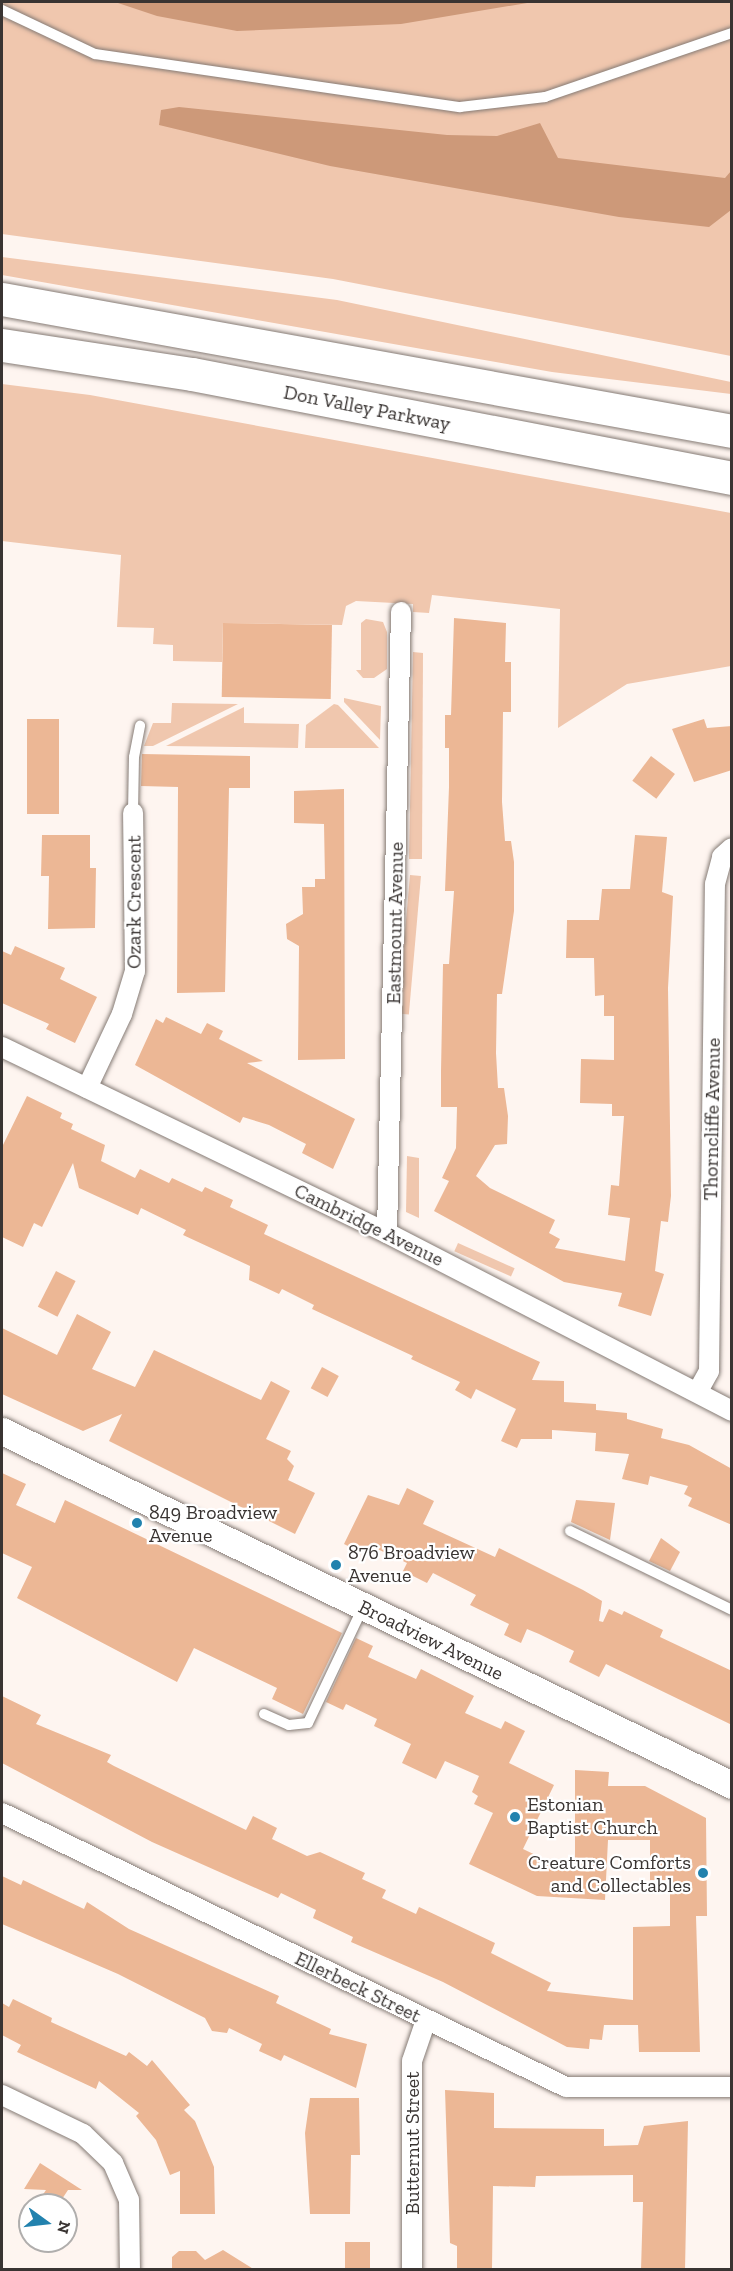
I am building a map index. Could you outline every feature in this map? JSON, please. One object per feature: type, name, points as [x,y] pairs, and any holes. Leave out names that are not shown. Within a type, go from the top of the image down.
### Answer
[{"type":"highway","name":"Don Valley Parkway","points":[[2,299],[732,431]]},
{"type":"highway","name":"Don Valley Parkway","points":[[2,345],[192,374],[732,478]]},
{"type":"main road","name":"Broadview Avenue","points":[[2,1431],[732,1785]]},
{"type":"street","name":"Eastmount Avenue","points":[[387,1233],[401,612]]},
{"type":"street","name":"Ozark Crescent","points":[[87,1088],[125,1006],[135,970],[134,813]]},
{"type":"street","name":"Thorncliffe Avenue","points":[[698,1391],[709,1371],[715,884],[722,857],[732,848]]},
{"type":"street","name":"Cambridge Avenue","points":[[3,1050],[87,1088],[387,1233],[698,1391],[732,1411]]},
{"type":"street","name":"Ellerbeck Street","points":[[2,1814],[566,2086],[732,2087]]},
{"type":"street","name":"Butternut Street","points":[[411,2270],[412,2061],[426,2020]]},
{"type":"street","points":[[2,2095],[83,2134],[114,2163],[129,2200],[130,2270]]},
{"type":"lane","points":[[2,10],[95,54],[460,107],[534,100],[732,33]]},
{"type":"lane","points":[[134,813],[134,757],[140,726]]},
{"type":"lane","points":[[570,1531],[732,1610]]},
{"type":"lane","points":[[264,1714],[289,1725],[308,1723],[364,1607]]},
{"type":"shaded area","points":[[2,2],[731,2],[731,356],[333,279],[2,234]]},
{"type":"shaded area","points":[[115,2],[533,2],[401,24],[237,31],[157,16]]},
{"type":"shaded area","points":[[179,107],[447,135],[497,136],[540,123],[558,158],[725,178],[731,171],[731,210],[709,227],[619,217],[330,166],[159,125],[161,110]]},
{"type":"shaded area","points":[[2,257],[337,300],[731,382],[731,394],[552,372],[2,275]]},
{"type":"shaded area","points":[[2,384],[90,395],[731,513],[731,666],[627,684],[558,728],[560,609],[432,595],[429,613],[413,612],[413,604],[356,601],[346,606],[342,625],[223,623],[222,662],[173,661],[173,645],[153,644],[154,628],[117,627],[121,555],[2,541]]},
{"type":"shaded area","points":[[366,619],[383,622],[387,632],[387,669],[374,678],[363,678],[356,670],[361,670],[361,623]]},
{"type":"shaded area","points":[[413,652],[423,653],[422,859],[409,859]]},
{"type":"shaded area","points":[[344,698],[381,706],[380,740],[344,702]]},
{"type":"shaded area","points":[[172,703],[238,704],[153,746],[144,746],[153,723],[171,723]]},
{"type":"shaded area","points":[[334,704],[338,705],[379,748],[305,748],[306,725]]},
{"type":"shaded area","points":[[244,707],[244,723],[299,724],[298,748],[166,746]]},
{"type":"shaded area","points":[[410,875],[421,876],[409,1014],[398,1013]]},
{"type":"shaded area","points":[[407,1156],[419,1158],[419,1218],[406,1212]]},
{"type":"shaded area","points":[[458,1243],[515,1268],[511,1276],[454,1251]]},
{"type":"building","points":[[454,618],[506,623],[505,662],[511,662],[511,712],[503,712],[502,802],[505,841],[511,841],[514,862],[514,911],[502,994],[497,994],[496,1053],[498,1088],[504,1088],[508,1116],[507,1144],[495,1145],[476,1176],[490,1188],[555,1220],[549,1233],[560,1239],[555,1248],[625,1261],[630,1218],[608,1215],[611,1185],[619,1186],[624,1116],[612,1116],[612,1104],[580,1103],[581,1059],[614,1060],[614,1016],[604,1016],[604,995],[595,996],[594,958],[566,958],[567,920],[599,920],[602,889],[630,889],[635,835],[667,837],[662,892],[673,896],[668,988],[671,1196],[668,1222],[661,1221],[655,1271],[664,1274],[651,1316],[618,1306],[622,1293],[564,1282],[434,1211],[449,1181],[442,1178],[456,1148],[457,1107],[441,1107],[443,964],[449,964],[454,891],[445,891],[449,748],[445,748],[445,715],[451,715]]},
{"type":"building","points":[[223,623],[332,625],[331,699],[222,697]]},
{"type":"building","points":[[27,719],[59,719],[59,814],[27,814]]},
{"type":"building","points":[[704,719],[707,728],[732,726],[732,770],[694,782],[672,729]]},
{"type":"building","points":[[142,754],[250,756],[250,788],[229,788],[225,992],[177,993],[178,787],[141,786]]},
{"type":"building","points":[[651,756],[675,774],[656,799],[632,781]]},
{"type":"building","points":[[344,789],[345,1059],[298,1060],[299,946],[287,939],[286,924],[303,914],[302,887],[315,887],[315,879],[325,879],[324,824],[294,823],[294,791]]},
{"type":"building","points":[[42,835],[90,835],[90,868],[96,868],[95,928],[48,929],[49,876],[41,876]]},
{"type":"building","points":[[15,946],[65,968],[60,979],[97,997],[75,1043],[46,1029],[49,1024],[2,1003],[2,951],[11,955]]},
{"type":"building","points":[[166,1017],[201,1034],[207,1023],[223,1031],[219,1039],[263,1061],[247,1063],[355,1119],[333,1169],[302,1153],[306,1144],[269,1125],[243,1117],[240,1123],[135,1065],[156,1019],[163,1023]]},
{"type":"building","points":[[27,1096],[62,1113],[60,1118],[73,1124],[71,1129],[105,1145],[101,1161],[135,1178],[140,1169],[169,1183],[172,1178],[202,1192],[205,1187],[233,1200],[230,1207],[268,1225],[264,1234],[540,1362],[532,1380],[564,1381],[564,1402],[596,1404],[596,1410],[627,1413],[627,1419],[663,1429],[661,1438],[689,1445],[732,1469],[732,1525],[688,1506],[692,1498],[684,1494],[688,1486],[650,1476],[648,1485],[622,1479],[629,1454],[595,1451],[596,1433],[552,1430],[552,1439],[521,1439],[517,1448],[501,1441],[516,1409],[476,1389],[471,1399],[455,1390],[460,1382],[411,1359],[413,1356],[312,1309],[314,1305],[282,1289],[279,1294],[249,1280],[250,1266],[183,1235],[186,1230],[141,1208],[138,1215],[79,1188],[73,1163],[42,1227],[34,1223],[23,1247],[2,1237],[2,1147]]},
{"type":"building","points":[[56,1271],[76,1281],[57,1317],[38,1307]]},
{"type":"building","points":[[77,1314],[111,1332],[92,1369],[135,1387],[154,1350],[261,1400],[271,1381],[290,1391],[266,1439],[291,1451],[287,1459],[294,1466],[288,1480],[315,1493],[295,1534],[109,1441],[122,1414],[83,1431],[2,1394],[2,1328],[57,1355]]},
{"type":"building","points":[[322,1367],[339,1376],[328,1397],[311,1388]]},
{"type":"building","points":[[2,1473],[26,1484],[16,1505],[55,1523],[65,1500],[342,1633],[303,1714],[272,1699],[277,1688],[194,1648],[177,1682],[17,1598],[32,1567],[2,1553]]},
{"type":"building","points":[[407,1488],[434,1501],[423,1524],[495,1557],[499,1548],[583,1590],[602,1601],[599,1621],[603,1622],[609,1609],[622,1615],[624,1611],[663,1630],[660,1637],[732,1671],[732,1725],[606,1664],[599,1677],[569,1662],[574,1651],[527,1629],[521,1643],[504,1635],[509,1624],[470,1605],[476,1595],[433,1573],[427,1583],[403,1571],[407,1563],[371,1546],[366,1555],[344,1544],[368,1495],[399,1505]]},
{"type":"building","points":[[576,1500],[615,1503],[610,1540],[571,1522]]},
{"type":"building","points":[[661,1538],[680,1552],[670,1571],[649,1561]]},
{"type":"building","points":[[356,1638],[373,1646],[368,1657],[416,1679],[421,1669],[474,1696],[465,1713],[501,1729],[505,1721],[525,1731],[509,1763],[554,1785],[523,1849],[546,1860],[575,1861],[575,1770],[609,1772],[608,1786],[645,1786],[706,1818],[707,1916],[696,1916],[700,2052],[639,2052],[638,2025],[604,2025],[602,2040],[590,2039],[589,2049],[567,2047],[443,1982],[351,1942],[353,1937],[313,1918],[316,1910],[281,1893],[278,1898],[152,1842],[2,1763],[2,1696],[41,1715],[36,1724],[111,1755],[107,1762],[114,1766],[246,1830],[253,1816],[277,1828],[272,1839],[307,1856],[320,1852],[365,1873],[362,1879],[386,1890],[382,1898],[416,1914],[419,1907],[495,1943],[491,1953],[551,1983],[547,1991],[633,2000],[633,1927],[670,1926],[670,1880],[650,1880],[650,1840],[608,1840],[605,1900],[537,1896],[469,1864],[493,1813],[474,1804],[478,1796],[472,1792],[479,1776],[445,1761],[436,1779],[402,1763],[411,1744],[374,1726],[377,1719],[346,1704],[343,1710],[326,1702]]},
{"type":"building","points":[[2,1876],[21,1885],[23,1880],[84,1909],[87,1902],[129,1929],[279,1996],[276,2003],[331,2029],[329,2034],[367,2044],[356,2088],[284,2055],[281,2061],[259,2051],[262,2044],[229,2028],[227,2033],[212,2031],[205,2018],[118,1974],[2,1924]]},
{"type":"building","points":[[13,1999],[52,2018],[51,2022],[126,2056],[129,2052],[147,2066],[152,2060],[190,2105],[184,2110],[195,2121],[214,2167],[215,2214],[180,2214],[180,2171],[170,2175],[156,2140],[136,2116],[139,2113],[99,2081],[96,2089],[17,2052],[21,2045],[2,2035],[2,2003],[9,2007]]},
{"type":"building","points":[[445,2090],[494,2093],[494,2128],[604,2129],[604,2146],[638,2145],[644,2126],[688,2121],[685,2270],[641,2270],[643,2202],[633,2202],[633,2175],[536,2176],[535,2187],[493,2186],[492,2270],[457,2270],[457,2246],[450,2243]]},
{"type":"building","points":[[310,2098],[359,2098],[360,2155],[351,2155],[350,2214],[310,2214],[305,2133]]},
{"type":"building","points":[[40,2163],[82,2190],[44,2193],[46,2190],[24,2189]]},
{"type":"building","points":[[345,2242],[370,2242],[370,2270],[345,2270]]},
{"type":"building","points":[[223,2250],[255,2270],[172,2270],[172,2257],[179,2251],[196,2251],[205,2260]]},
{"type":"place","name":"849 Broadview Avenue","points":[[137,1523]]},
{"type":"place","name":"876 Broadview Avenue","points":[[336,1565]]},
{"type":"place","name":"Estonian Baptist Church","points":[[515,1817]]},
{"type":"place","name":"Creature Comforts and Collectables","points":[[703,1873]]}]
